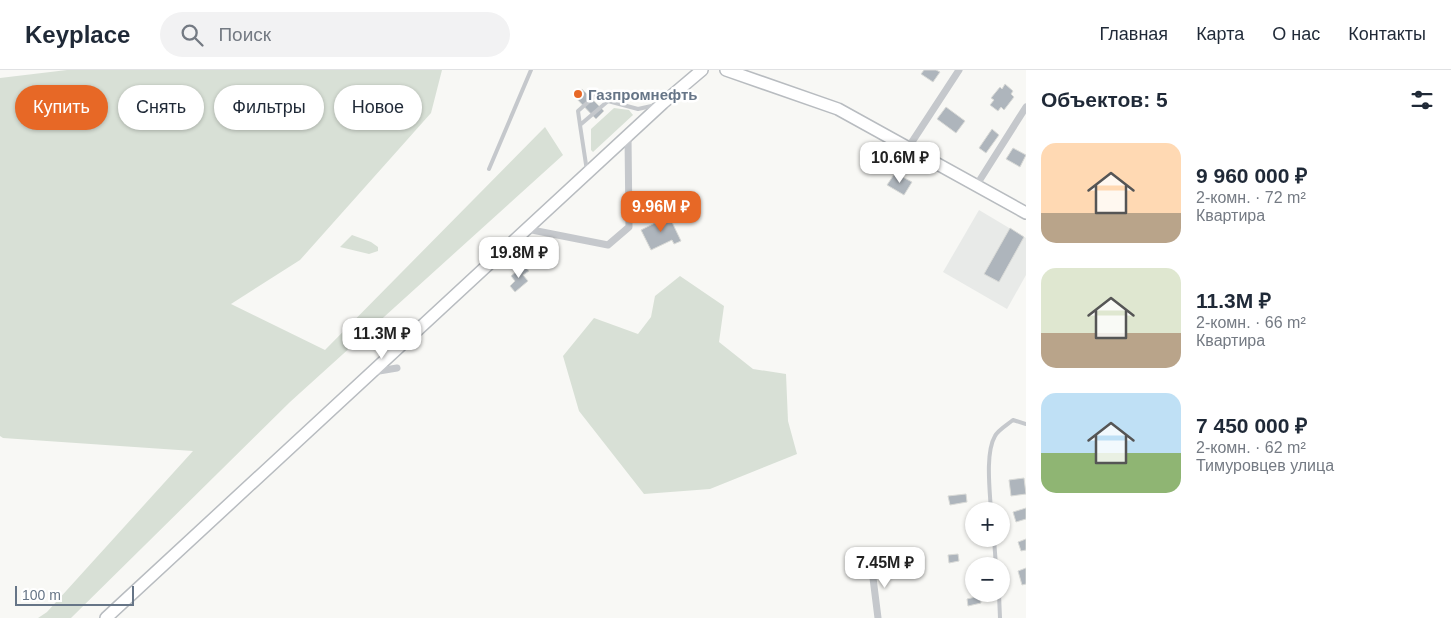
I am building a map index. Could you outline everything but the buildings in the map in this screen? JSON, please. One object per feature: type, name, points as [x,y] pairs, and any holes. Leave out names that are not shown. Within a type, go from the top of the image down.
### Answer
[{"type":"main road","points":[[106,618],[663,103],[702,70]]},
{"type":"main road","points":[[726,70],[838,109],[1026,213]]},
{"type":"street","points":[[908,148],[959,70]]},
{"type":"street","points":[[976,186],[1026,107]]},
{"type":"street","points":[[522,233],[608,245],[629,228],[628,136]]},
{"type":"street","points":[[371,373],[397,368]]},
{"type":"street","points":[[871,562],[878,618]]},
{"type":"lane","points":[[489,169],[531,70]]},
{"type":"lane","points":[[588,174],[578,111],[595,96],[638,109],[663,103]]},
{"type":"lane","points":[[580,125],[608,101]]},
{"type":"lane","points":[[990,502],[990,453],[995,436],[1013,420],[1026,424]]},
{"type":"lane","points":[[999,602],[1000,618]]},
{"type":"shaded area","points":[[67,70],[442,70],[431,113],[422,123],[422,85],[334,85],[334,130],[416,130],[300,260],[231,304],[325,350],[545,127],[563,155],[290,402],[71,618],[38,618],[47,612],[193,451],[3,438],[0,436],[0,78]]},
{"type":"shaded area","points":[[614,108],[629,110],[633,115],[593,152],[591,150],[591,129]]},
{"type":"shaded area","points":[[979,210],[1026,238],[1026,275],[1007,309],[943,272]]},
{"type":"shaded area","points":[[352,235],[371,242],[378,247],[378,251],[369,254],[340,247]]},
{"type":"shaded area","points":[[680,276],[724,306],[719,342],[753,369],[786,374],[788,421],[797,454],[710,489],[644,494],[579,411],[563,356],[594,318],[638,334],[651,317],[655,296]]},
{"type":"place","name":"Газпромнефть","points":[[578,94]]}]
